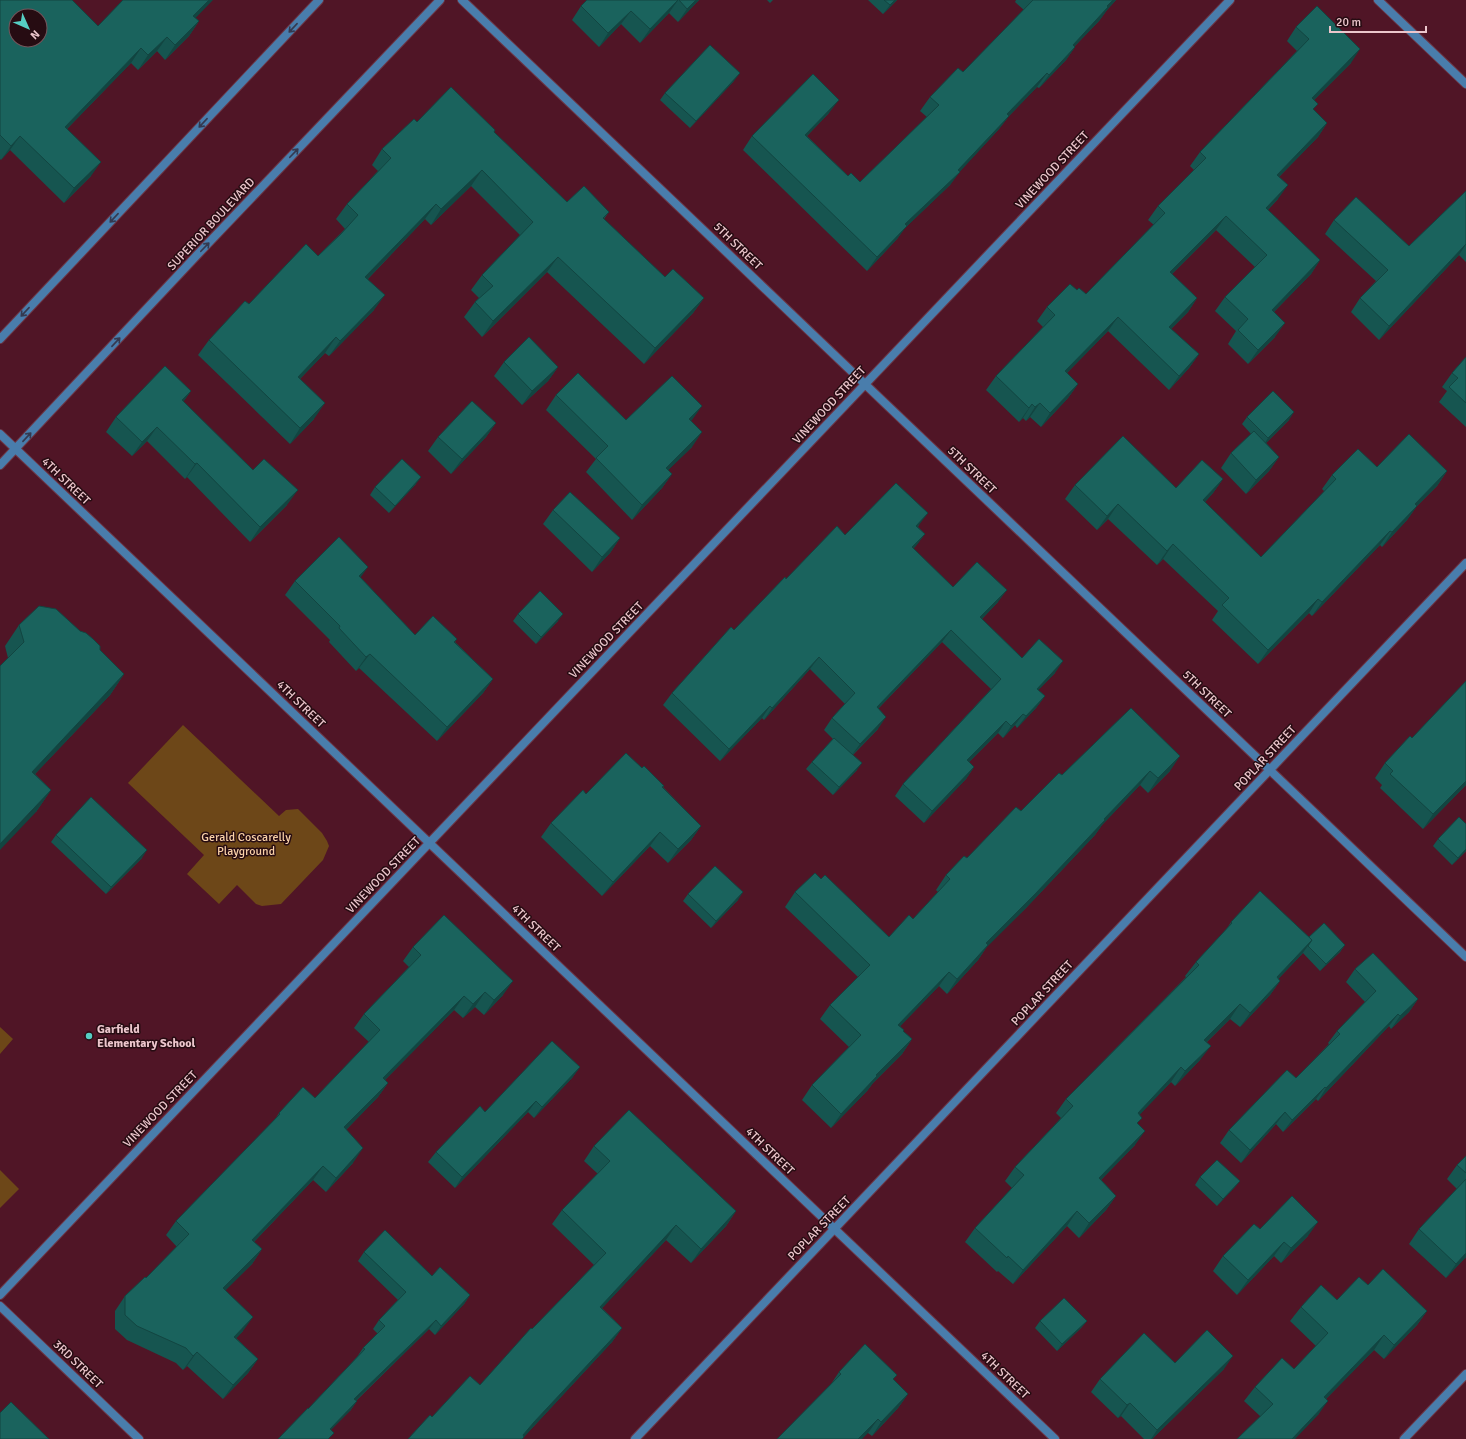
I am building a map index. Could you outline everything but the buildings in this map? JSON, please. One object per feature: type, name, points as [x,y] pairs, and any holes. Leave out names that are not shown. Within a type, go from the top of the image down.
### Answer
[{"type":"street","points":[[0,339],[319,0]]},
{"type":"street","name":"SUPERIOR BOULEVARD","points":[[0,465],[440,0]]},
{"type":"street","name":"5TH STREET","points":[[462,0],[1466,957]]},
{"type":"street","name":"VINEWOOD STREET","points":[[0,1295],[1230,0]]},
{"type":"street","points":[[1378,0],[1466,84]]},
{"type":"street","name":"4TH STREET","points":[[0,434],[1055,1439]]},
{"type":"street","name":"POPLAR STREET","points":[[635,1439],[1466,563]]},
{"type":"street","name":"3RD STREET","points":[[0,1306],[139,1439]]},
{"type":"street","points":[[1404,1439],[1466,1374]]},
{"type":"green space","name":"Gerald Coscarelly Playground","points":[[183,725],[279,816],[286,810],[298,809],[322,833],[327,841],[329,846],[323,860],[281,904],[262,906],[256,904],[237,885],[219,904],[187,874],[204,855],[128,783]]},
{"type":"green space","points":[[0,1027],[13,1039],[0,1054]]},
{"type":"green space","points":[[0,1170],[19,1189],[0,1208]]},
{"type":"place","name":"Garfield Elementary School","points":[[89,1036]]}]
